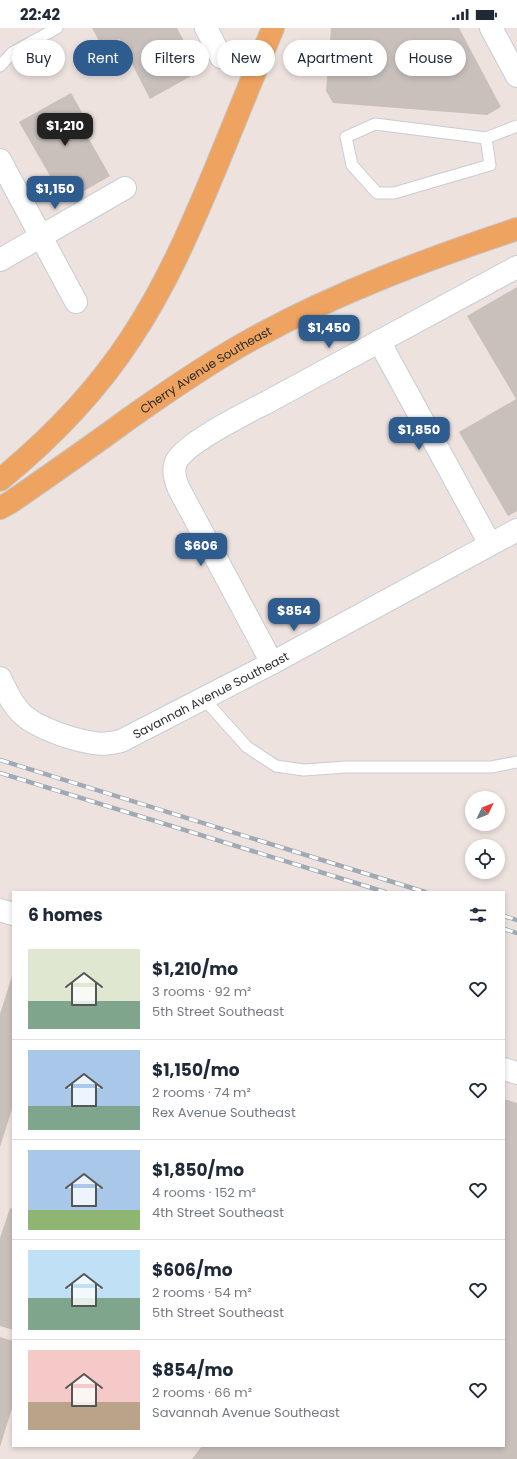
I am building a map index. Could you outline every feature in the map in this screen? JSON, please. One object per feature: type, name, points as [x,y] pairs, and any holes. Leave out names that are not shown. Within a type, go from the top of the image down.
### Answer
[{"type":"main road","points":[[0,480],[56,430],[89,394],[124,350],[146,315],[163,286],[185,241],[273,28]]},
{"type":"main road","name":"Cherry Avenue Southeast","points":[[0,508],[11,502],[202,369],[254,338],[323,303],[370,282],[517,229]]},
{"type":"street","points":[[206,28],[217,49]]},
{"type":"street","points":[[491,28],[517,76]]},
{"type":"street","points":[[0,160],[40,238],[76,302]]},
{"type":"street","points":[[0,260],[125,188]]},
{"type":"street","points":[[272,663],[178,490],[174,476],[176,464],[186,451],[216,430],[517,268]]},
{"type":"street","points":[[379,341],[490,544]]},
{"type":"street","name":"Savannah Avenue Southeast","points":[[0,678],[14,704],[21,713],[38,725],[67,736],[94,743],[108,744],[121,741],[272,663],[517,530]]},
{"type":"street","points":[[0,910],[12,914]]},
{"type":"street","points":[[505,1069],[517,1073]]},
{"type":"lane","points":[[0,66],[12,54],[57,28]]},
{"type":"lane","points":[[486,138],[490,165],[394,193],[377,193],[352,165],[346,137],[375,124],[486,138],[517,126]]},
{"type":"lane","points":[[204,699],[247,747],[276,766],[304,770],[346,766],[491,767],[517,762]]},
{"type":"building","points":[[92,28],[177,28],[183,40],[141,40],[141,76],[191,76],[150,99],[133,66],[133,40],[98,40]]},
{"type":"building","points":[[331,28],[459,28],[465,40],[395,40],[395,76],[466,76],[466,41],[501,107],[487,115],[333,103],[326,91],[327,76],[387,76],[387,40],[330,40]]},
{"type":"building","points":[[71,93],[91,128],[85,132],[110,176],[65,202],[19,122]]},
{"type":"building","points":[[517,287],[517,511],[508,516],[459,432],[516,399],[467,316]]},
{"type":"building","points":[[12,976],[12,1109],[0,1147],[0,1014]]},
{"type":"building","points":[[505,1099],[517,1103],[517,1459],[192,1459],[201,1447],[505,1447]]},
{"type":"building","points":[[10,1208],[12,1209],[12,1330],[0,1326],[0,1238]]},
{"type":"building","points":[[0,1337],[12,1341],[12,1408],[0,1447]]},
{"type":"railway","points":[[0,760],[422,891]]},
{"type":"railway","points":[[0,773],[382,891]]},
{"type":"railway","points":[[505,916],[517,920]]},
{"type":"railway","points":[[505,929],[517,933]]}]
